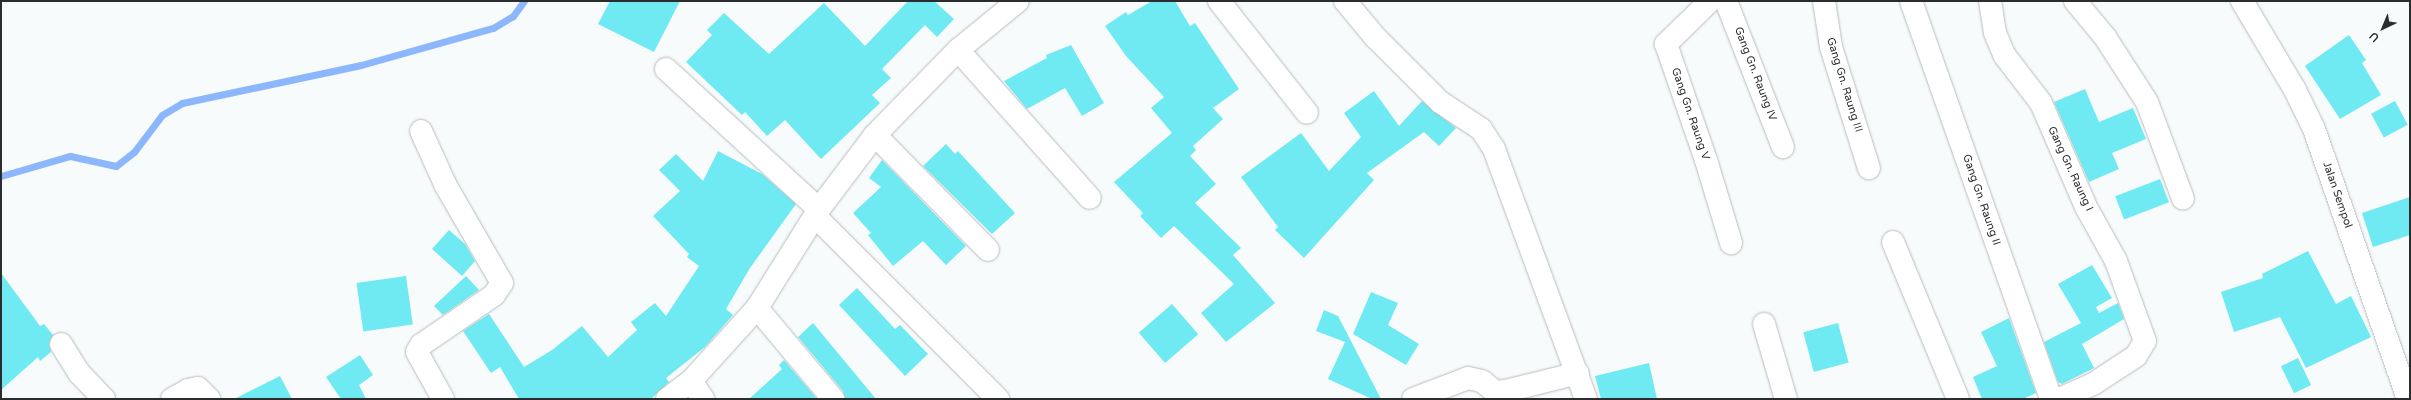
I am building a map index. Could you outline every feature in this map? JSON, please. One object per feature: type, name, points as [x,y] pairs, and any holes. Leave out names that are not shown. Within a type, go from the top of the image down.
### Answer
[{"type":"street","points":[[667,399],[691,381],[757,308],[817,212],[875,136],[958,50],[1018,1]]},
{"type":"street","points":[[1219,1],[1307,113]]},
{"type":"street","points":[[1345,1],[1375,37],[1440,102],[1481,129],[1494,149],[1578,373],[1586,399]]},
{"type":"street","name":"Gang Gn. Raung V","points":[[1710,1],[1666,44],[1706,160],[1731,243]]},
{"type":"street","name":"Gang Gn. Raung IV","points":[[1726,1],[1783,147]]},
{"type":"street","name":"Gang Gn. Raung III","points":[[1824,1],[1830,47],[1869,168]]},
{"type":"street","name":"Gang Gn. Raung II","points":[[1911,1],[2051,399]]},
{"type":"street","name":"Gang Gn. Raung I","points":[[1990,1],[1995,33],[2005,56],[2041,103],[2070,172],[2116,261],[2145,341],[2136,356],[2093,384],[2059,399]]},
{"type":"street","points":[[2075,1],[2105,37],[2147,102],[2183,199]]},
{"type":"street","name":"Jalan Sempol","points":[[2242,1],[2295,90],[2314,129],[2408,399]]},
{"type":"street","points":[[958,50],[1090,198]]},
{"type":"street","points":[[666,69],[817,212],[998,399]]},
{"type":"street","points":[[421,131],[446,186],[502,283],[494,295],[421,345],[417,352],[443,399]]},
{"type":"street","points":[[875,136],[988,250]]},
{"type":"street","points":[[1893,242],[1958,399]]},
{"type":"street","points":[[757,308],[833,399]]},
{"type":"street","points":[[1764,324],[1786,399]]},
{"type":"street","points":[[61,344],[79,373],[104,399]]},
{"type":"street","points":[[1413,399],[1468,378],[1501,392],[1578,373]]},
{"type":"street","points":[[691,381],[703,399]]},
{"type":"street","points":[[172,399],[188,390],[198,388],[209,399]]},
{"type":"building","points":[[610,1],[680,1],[654,52],[598,24]]},
{"type":"building","points":[[908,1],[934,1],[954,19],[937,37],[925,25],[882,69],[891,78],[872,95],[880,103],[821,159],[785,120],[767,136],[745,112],[742,115],[686,62],[712,35],[707,30],[724,13],[769,54],[824,3],[865,46]]},
{"type":"building","points":[[1152,1],[1175,1],[1190,26],[1195,23],[1239,89],[1213,108],[1223,119],[1193,146],[1196,150],[1190,156],[1216,184],[1195,203],[1241,248],[1233,255],[1275,303],[1226,342],[1201,313],[1234,284],[1174,226],[1161,238],[1140,216],[1143,213],[1114,182],[1172,133],[1151,108],[1164,97],[1126,56],[1105,26],[1126,12],[1128,15]]},
{"type":"building","points":[[2349,35],[2366,60],[2362,63],[2381,95],[2340,119],[2305,66]]},
{"type":"building","points":[[1071,45],[1104,103],[1082,116],[1065,88],[1027,109],[1004,81],[1047,58],[1046,55]]},
{"type":"building","points":[[2085,89],[2099,122],[2133,108],[2146,139],[2112,153],[2119,169],[2089,182],[2054,102]]},
{"type":"building","points":[[1374,91],[1399,126],[1422,101],[1456,128],[1439,146],[1424,132],[1367,173],[1374,180],[1304,258],[1275,230],[1278,227],[1241,177],[1301,133],[1329,171],[1361,137],[1344,113]]},
{"type":"building","points":[[2395,101],[2408,125],[2384,138],[2371,114]]},
{"type":"building","points":[[946,144],[955,154],[958,151],[1015,213],[992,234],[923,166]]},
{"type":"building","points":[[718,151],[762,174],[796,204],[750,268],[726,309],[733,315],[705,347],[666,378],[669,382],[651,399],[519,399],[500,367],[491,373],[463,331],[489,314],[524,367],[552,350],[582,326],[608,357],[637,330],[631,322],[655,303],[666,316],[699,266],[687,257],[689,254],[653,216],[680,191],[659,170],[676,154],[703,181]]},
{"type":"building","points":[[882,160],[966,246],[946,265],[923,241],[893,266],[868,235],[871,233],[853,213],[881,187],[869,178]]},
{"type":"building","points":[[2160,179],[2169,202],[2124,220],[2115,196]]},
{"type":"building","points":[[2410,197],[2410,235],[2373,247],[2362,213]]},
{"type":"building","points":[[449,230],[465,244],[475,261],[462,276],[432,249]]},
{"type":"building","points":[[2308,251],[2336,304],[2351,296],[2371,337],[2306,368],[2280,317],[2234,332],[2221,292],[2263,278],[2262,274]]},
{"type":"building","points":[[2092,265],[2112,298],[2096,307],[2099,313],[2118,303],[2124,319],[2082,344],[2094,368],[2062,384],[2058,382],[2044,342],[2081,323],[2058,284]]},
{"type":"building","points":[[1,273],[40,326],[44,324],[53,335],[49,344],[51,352],[40,361],[38,357],[1,390]]},
{"type":"building","points":[[406,276],[413,325],[363,331],[356,283]]},
{"type":"building","points":[[466,276],[479,290],[443,315],[434,306]]},
{"type":"building","points":[[857,288],[895,329],[900,325],[928,354],[905,376],[839,305]]},
{"type":"building","points":[[1371,292],[1398,303],[1388,325],[1419,344],[1406,365],[1353,334]]},
{"type":"building","points":[[1172,304],[1198,334],[1165,363],[1139,333]]},
{"type":"building","points":[[1324,310],[1338,316],[1381,399],[1372,399],[1328,379],[1345,342],[1316,331]]},
{"type":"building","points":[[2009,318],[2036,393],[2023,399],[1982,399],[1973,377],[1997,366],[1981,332]]},
{"type":"building","points":[[813,323],[876,399],[845,399],[843,391],[798,337]]},
{"type":"building","points":[[1838,323],[1849,363],[1814,372],[1803,332]]},
{"type":"building","points":[[360,355],[373,375],[359,385],[366,399],[341,399],[326,377]]},
{"type":"building","points":[[2298,358],[2311,385],[2294,393],[2281,366]]},
{"type":"building","points":[[784,360],[817,399],[749,399],[782,369],[779,365]]},
{"type":"building","points":[[1649,363],[1657,399],[1601,399],[1595,376]]},
{"type":"building","points":[[280,376],[292,399],[234,399]]},
{"type":"waterway","points":[[1,176],[70,156],[116,166],[134,152],[162,115],[182,103],[361,65],[493,28],[513,16],[524,1]]}]
